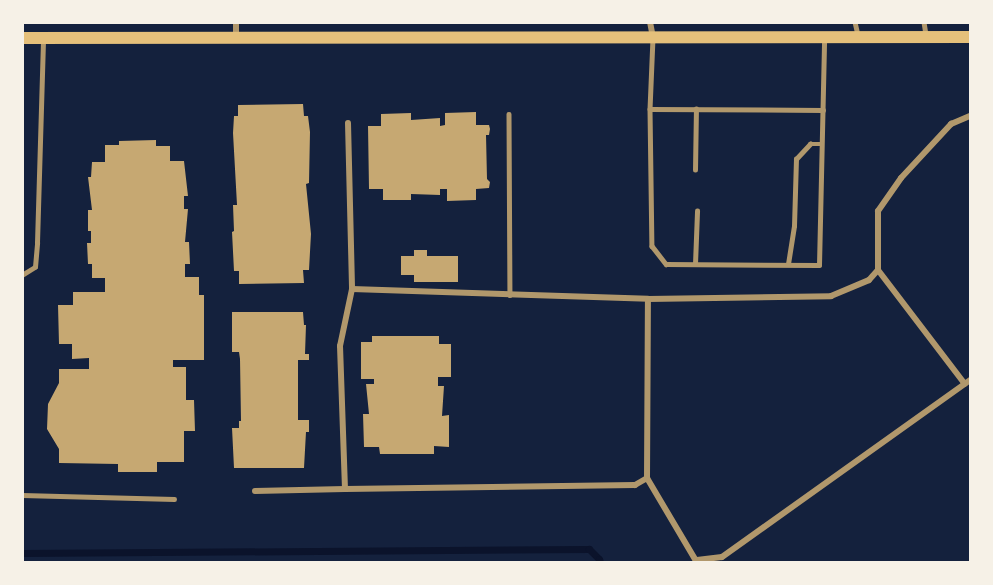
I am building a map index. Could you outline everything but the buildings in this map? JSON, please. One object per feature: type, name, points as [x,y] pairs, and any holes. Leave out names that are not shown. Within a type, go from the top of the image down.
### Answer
[{"type":"main road","points":[[22,38],[970,37]]},
{"type":"street","points":[[236,22],[236,38]]},
{"type":"street","points":[[650,22],[653,38]]},
{"type":"street","points":[[648,299],[646,478],[696,561],[722,557],[968,382],[878,270],[878,211],[901,178],[951,124],[970,116]]},
{"type":"street","points":[[345,489],[340,346],[352,289],[348,123]]},
{"type":"street","points":[[352,289],[648,299],[831,296],[869,280],[878,270]]},
{"type":"street","points":[[255,491],[635,485],[646,478]]},
{"type":"lane","points":[[855,22],[858,38]]},
{"type":"lane","points":[[924,22],[927,37]]},
{"type":"lane","points":[[22,275],[35,267],[38,243],[43,38]]},
{"type":"lane","points":[[653,38],[650,109],[652,246],[666,264],[819,265],[824,38]]},
{"type":"lane","points":[[650,109],[823,110]]},
{"type":"lane","points":[[695,170],[696,109]]},
{"type":"lane","points":[[509,114],[510,295]]},
{"type":"lane","points":[[788,264],[795,226],[796,159],[810,144],[822,144]]},
{"type":"lane","points":[[695,264],[696,212]]},
{"type":"lane","points":[[22,495],[174,499]]},
{"type":"waterway","points":[[22,553],[589,549],[600,562]]}]
